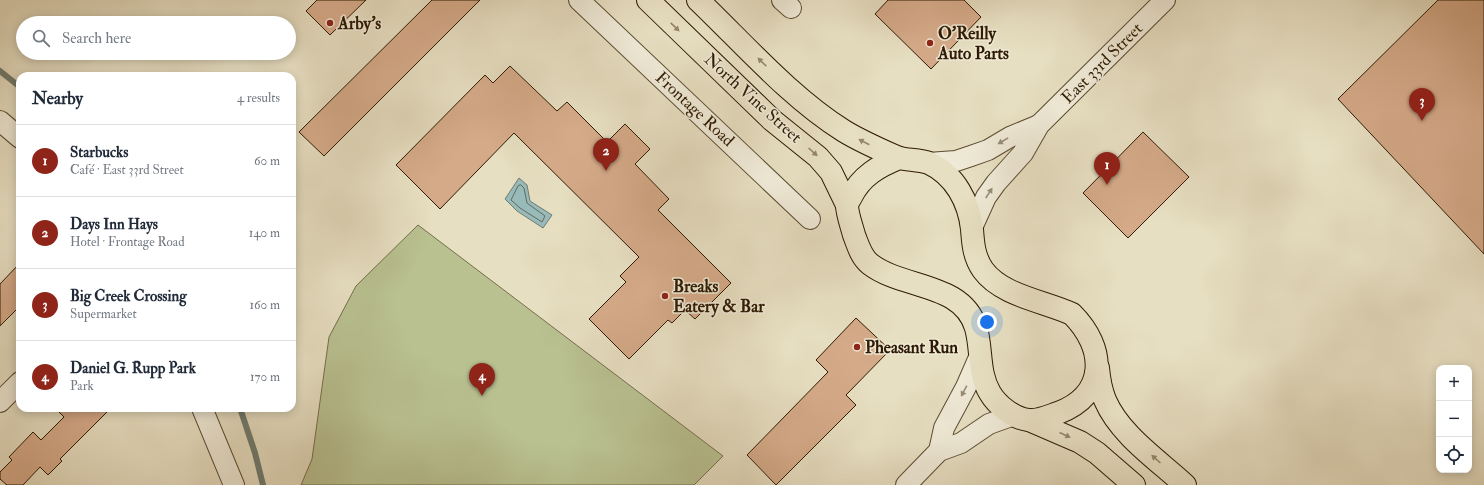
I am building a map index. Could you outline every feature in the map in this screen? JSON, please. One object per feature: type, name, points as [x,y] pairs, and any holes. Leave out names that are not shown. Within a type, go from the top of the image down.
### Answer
[{"type":"main road","name":"North Vine Street","points":[[648,0],[772,120],[818,157],[830,172],[847,205],[859,250],[869,263],[883,272],[944,293],[957,300],[974,321],[978,334],[985,381],[990,393],[997,403],[1021,418]]},
{"type":"main road","name":"North Vine Street","points":[[698,0],[817,112],[857,138],[899,158],[928,163]]},
{"type":"main road","points":[[847,205],[855,187],[867,175],[882,164],[899,158]]},
{"type":"main road","points":[[928,163],[947,175],[958,188],[969,210],[976,256],[987,274],[1004,287],[1072,314],[1087,333],[1097,364],[1101,390],[1112,413],[1134,439],[1185,485]]},
{"type":"main road","points":[[1021,418],[1047,417],[1065,410],[1078,402],[1087,394],[1095,382],[1097,364]]},
{"type":"main road","points":[[1021,418],[1080,442],[1097,453],[1134,485]]},
{"type":"street","name":"Frontage Road","points":[[579,0],[810,219]]},
{"type":"street","name":"East 33rd Street","points":[[972,228],[986,197],[996,183],[1023,153],[1039,125],[1165,0]]},
{"type":"street","points":[[0,121],[16,135]]},
{"type":"street","name":"East 33rd Street","points":[[928,163],[956,161],[971,156],[988,150],[1010,137],[1039,125]]},
{"type":"street","points":[[939,451],[944,428],[966,387],[980,355]]},
{"type":"street","points":[[0,402],[16,386]]},
{"type":"street","points":[[204,412],[234,485]]},
{"type":"street","points":[[906,485],[939,451],[961,443],[989,424],[1021,418]]},
{"type":"green space","points":[[418,225],[723,456],[694,485],[301,485],[312,459],[329,337],[356,286]]},
{"type":"water","points":[[519,178],[527,185],[530,201],[552,215],[543,228],[517,211],[505,199]]},
{"type":"building","name":"Arby's","points":[[317,0],[366,0],[330,35],[306,11]]},
{"type":"building","points":[[432,0],[480,0],[324,156],[299,132]]},
{"type":"building","name":"O'Reilly Auto Parts","points":[[888,0],[964,0],[981,17],[931,69],[875,14]]},
{"type":"building","points":[[1438,0],[1484,0],[1484,254],[1338,99]]},
{"type":"building","points":[[510,66],[557,111],[567,102],[607,142],[625,124],[650,149],[635,164],[669,199],[658,210],[731,283],[695,319],[685,310],[672,323],[668,320],[629,359],[589,319],[626,282],[620,276],[639,257],[514,133],[440,209],[396,165],[485,75],[493,83]]},
{"type":"building","points":[[1143,132],[1189,177],[1128,238],[1083,193]]},
{"type":"building","points":[[16,267],[16,310],[0,326],[0,284]]},
{"type":"building","points":[[856,318],[890,350],[846,395],[856,405],[776,485],[747,455],[828,372],[816,360]]},
{"type":"building","points":[[59,412],[107,412],[60,459],[62,461],[48,475],[40,467],[23,485],[7,485],[0,479],[0,472],[12,460],[9,457],[33,432],[41,440],[64,417]]},
{"type":"waterway","points":[[0,71],[16,84]]},
{"type":"waterway","points":[[241,412],[255,453],[263,485]]},
{"type":"place","name":"Arby's","points":[[330,23]]},
{"type":"place","name":"O'Reilly Auto Parts","points":[[930,43]]},
{"type":"place","name":"Big Creek Crossing","points":[[1422,121]]},
{"type":"place","name":"Days Inn Hays","points":[[606,171]]},
{"type":"place","name":"Starbucks","points":[[1107,185]]},
{"type":"place","name":"Breaks Eatery & Bar","points":[[665,296]]},
{"type":"place","name":"Pheasant Run","points":[[857,347]]},
{"type":"place","name":"Daniel G. Rupp Park","points":[[482,396]]}]
